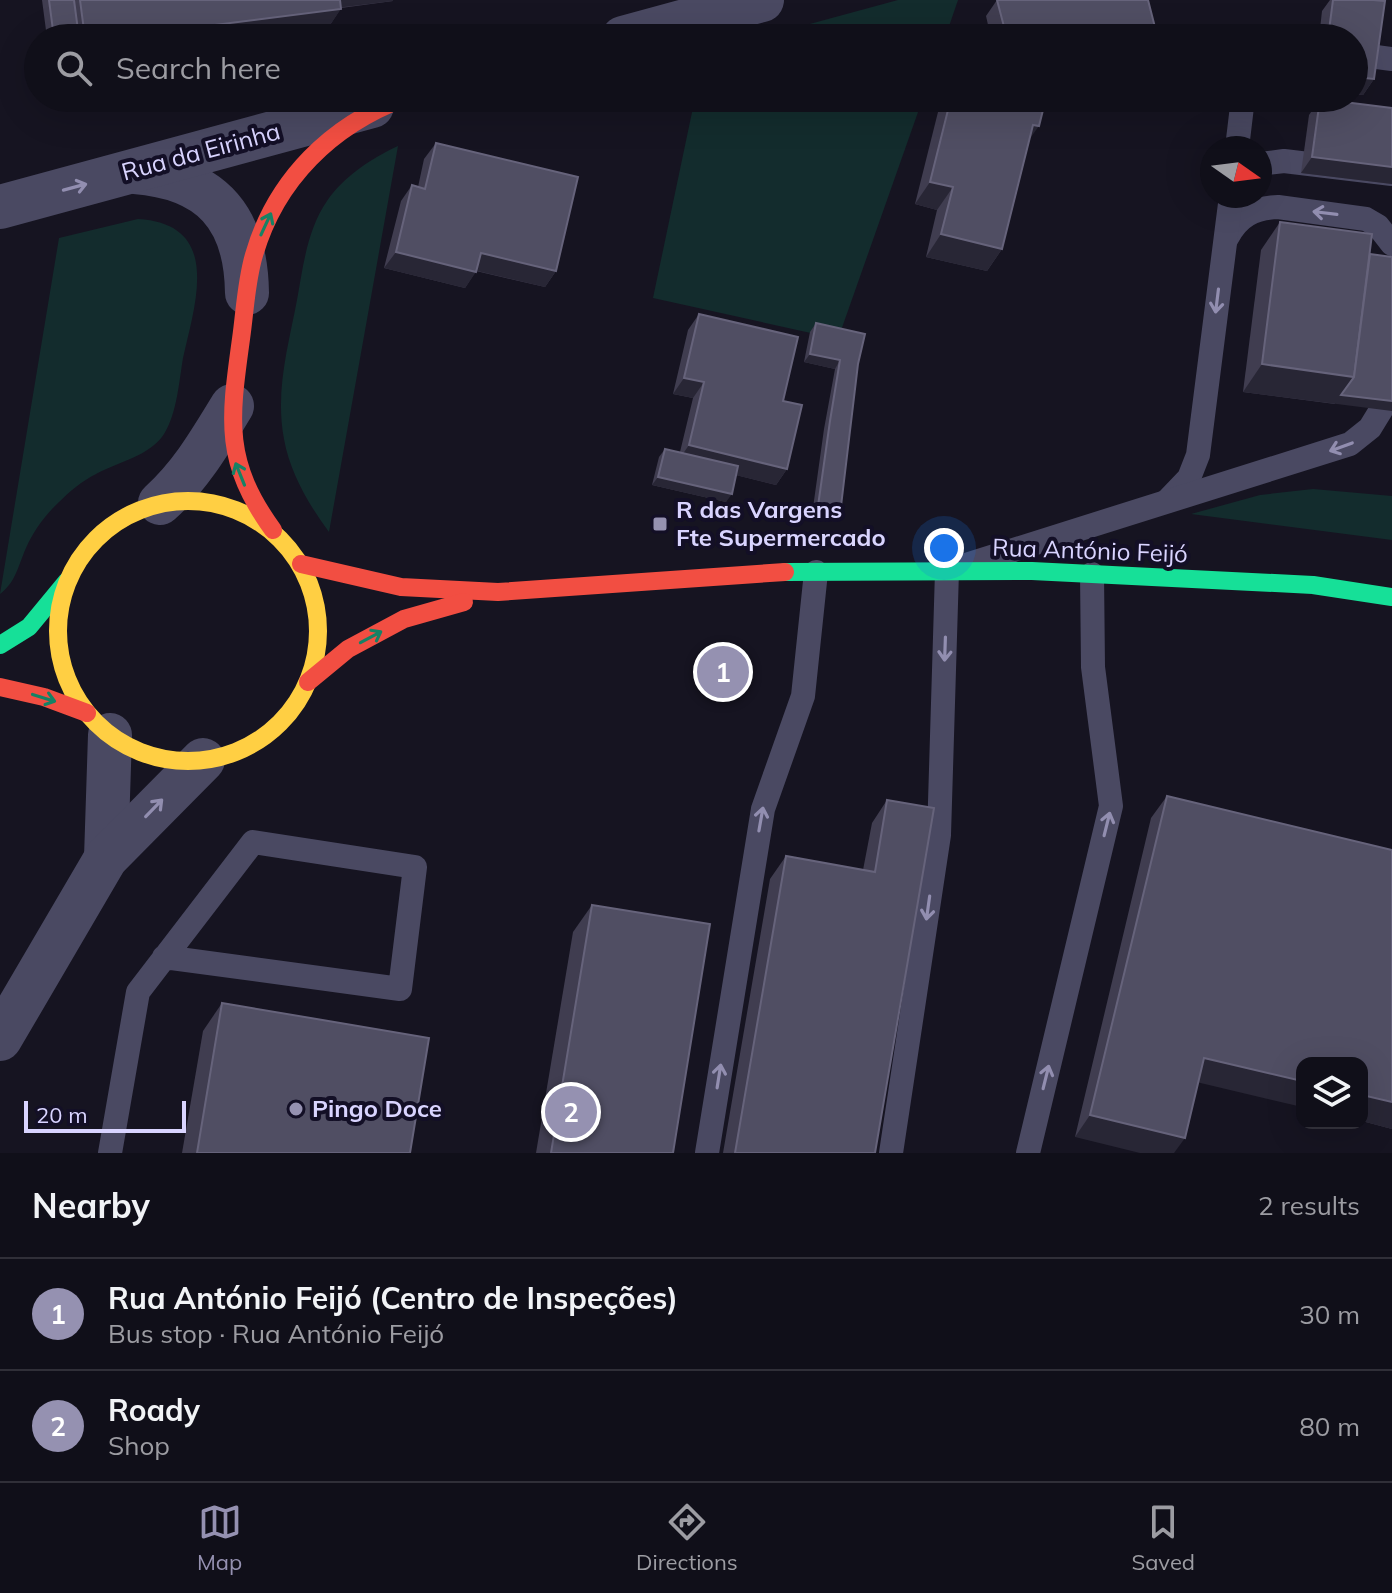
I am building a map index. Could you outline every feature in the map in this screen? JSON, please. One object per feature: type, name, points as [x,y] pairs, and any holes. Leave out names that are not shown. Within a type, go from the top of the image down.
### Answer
[{"type":"street","points":[[674,24],[762,0]]},
{"type":"street","name":"Rua da Eirinha","points":[[0,207],[351,112]]},
{"type":"street","points":[[0,687],[44,697],[99,724],[139,752],[171,760],[203,760],[237,752],[266,735],[290,712],[308,682],[318,643],[316,602],[301,564],[248,493],[235,464],[232,406],[250,271],[258,243],[289,181],[330,139],[371,112]]},
{"type":"street","points":[[129,172],[162,174],[189,183],[211,198],[229,219],[241,243],[247,271],[247,299]]},
{"type":"street","points":[[160,503],[198,463],[232,406]]},
{"type":"street","points":[[0,645],[29,627],[69,579],[90,544],[122,518],[160,503],[201,500],[241,510],[275,532]]},
{"type":"street","name":"Rua António Feijó","points":[[301,564],[401,587],[498,592],[646,579],[816,572],[947,571],[1092,574],[1313,585],[1392,597]]},
{"type":"street","points":[[69,579],[59,614],[60,649],[69,683],[99,724],[106,858]]},
{"type":"street","name":"Rua António Feijó","points":[[308,682],[348,649],[404,619],[498,592]]},
{"type":"street","points":[[0,1039],[106,858],[203,760]]},
{"type":"lane","points":[[1368,56],[1392,59]]},
{"type":"lane","points":[[1238,136],[1241,112]]},
{"type":"lane","points":[[1272,162],[1284,161],[1392,174]]},
{"type":"lane","points":[[1224,249],[1227,237],[1242,217],[1265,207],[1366,219],[1378,226],[1392,244]]},
{"type":"lane","points":[[1163,504],[1189,478],[1198,455],[1230,208]]},
{"type":"lane","points":[[891,1153],[939,835],[947,571],[1350,444],[1370,428],[1392,392]]},
{"type":"lane","points":[[707,1153],[763,809],[803,696],[816,572]]},
{"type":"lane","points":[[1028,1153],[1111,806],[1093,667],[1092,574]]},
{"type":"lane","points":[[110,1153],[138,992],[164,957],[253,842],[415,867],[400,989],[164,957]]},
{"type":"green space","points":[[898,0],[958,0],[950,24],[810,24]]},
{"type":"green space","points":[[692,112],[918,112],[838,339],[653,298]]},
{"type":"green space","points":[[398,146],[329,532],[301,488],[287,452],[281,404],[287,352],[307,249],[320,212],[350,176]]},
{"type":"green space","points":[[138,219],[165,224],[183,235],[193,251],[197,270],[193,314],[172,417],[164,434],[151,448],[86,480],[53,508],[32,536],[13,579],[0,594],[59,238]]},
{"type":"green space","points":[[1313,489],[1392,496],[1392,540],[1191,514],[1260,495]]},
{"type":"building","points":[[49,0],[74,0],[77,24],[52,24]]},
{"type":"building","points":[[80,0],[340,0],[341,9],[222,24],[83,24]]},
{"type":"building","points":[[997,0],[1148,0],[1154,24],[1003,24]]},
{"type":"building","points":[[1333,0],[1385,1],[1374,79],[1368,78],[1368,24],[1330,24]]},
{"type":"building","points":[[1368,105],[1392,108],[1392,167],[1312,157],[1318,112],[1368,112]]},
{"type":"building","points":[[948,112],[1042,112],[1039,126],[1033,125],[1002,249],[941,234],[953,187],[930,182]]},
{"type":"building","points":[[436,143],[578,177],[556,271],[481,253],[476,272],[396,252],[412,185],[425,189]]},
{"type":"building","points":[[1280,222],[1372,234],[1354,377],[1262,364]]},
{"type":"building","points":[[1370,254],[1392,257],[1392,401],[1341,395],[1354,377]]},
{"type":"building","points":[[699,314],[798,337],[783,401],[802,405],[787,469],[689,445],[704,382],[684,378]]},
{"type":"building","points":[[816,323],[865,334],[858,364],[841,506],[818,506],[840,360],[810,354]]},
{"type":"building","points":[[665,449],[738,466],[732,494],[658,477]]},
{"type":"building","points":[[1167,796],[1392,850],[1392,1102],[1368,1096],[1368,1057],[1296,1057],[1296,1080],[1204,1058],[1185,1138],[1090,1115]]},
{"type":"building","points":[[887,800],[934,808],[875,1153],[735,1153],[786,856],[875,872]]},
{"type":"building","points":[[592,905],[710,924],[673,1153],[551,1153]]},
{"type":"building","name":"Pingo Doce","points":[[222,1003],[429,1038],[410,1153],[197,1153]]},
{"type":"traffic: fast","points":[[785,572],[1032,571],[1313,585],[1392,597]]},
{"type":"traffic: fast","points":[[0,645],[29,627],[67,581]]},
{"type":"traffic: slow","points":[[188,501],[238,511],[280,539],[308,581],[318,631],[308,681],[280,723],[238,751],[188,761],[138,751],[96,723],[68,681],[58,631],[68,581],[96,539],[138,511],[188,501]]},
{"type":"traffic: jam","points":[[273,530],[245,482],[234,439],[234,393],[247,286],[254,255],[264,228],[292,179],[331,140],[373,112]]},
{"type":"traffic: jam","points":[[301,564],[401,587],[498,592],[785,572]]},
{"type":"traffic: jam","points":[[308,682],[348,649],[404,619],[464,602]]},
{"type":"traffic: jam","points":[[0,687],[44,697],[87,713]]},
{"type":"place","name":"R das Vargens Fte Supermercado","points":[[660,524]]},
{"type":"place","name":"Rua António Feijó (Centro de Inspeções)","points":[[723,672]]},
{"type":"place","name":"Pingo Doce","points":[[296,1109]]},
{"type":"place","name":"Roady","points":[[571,1112]]}]
